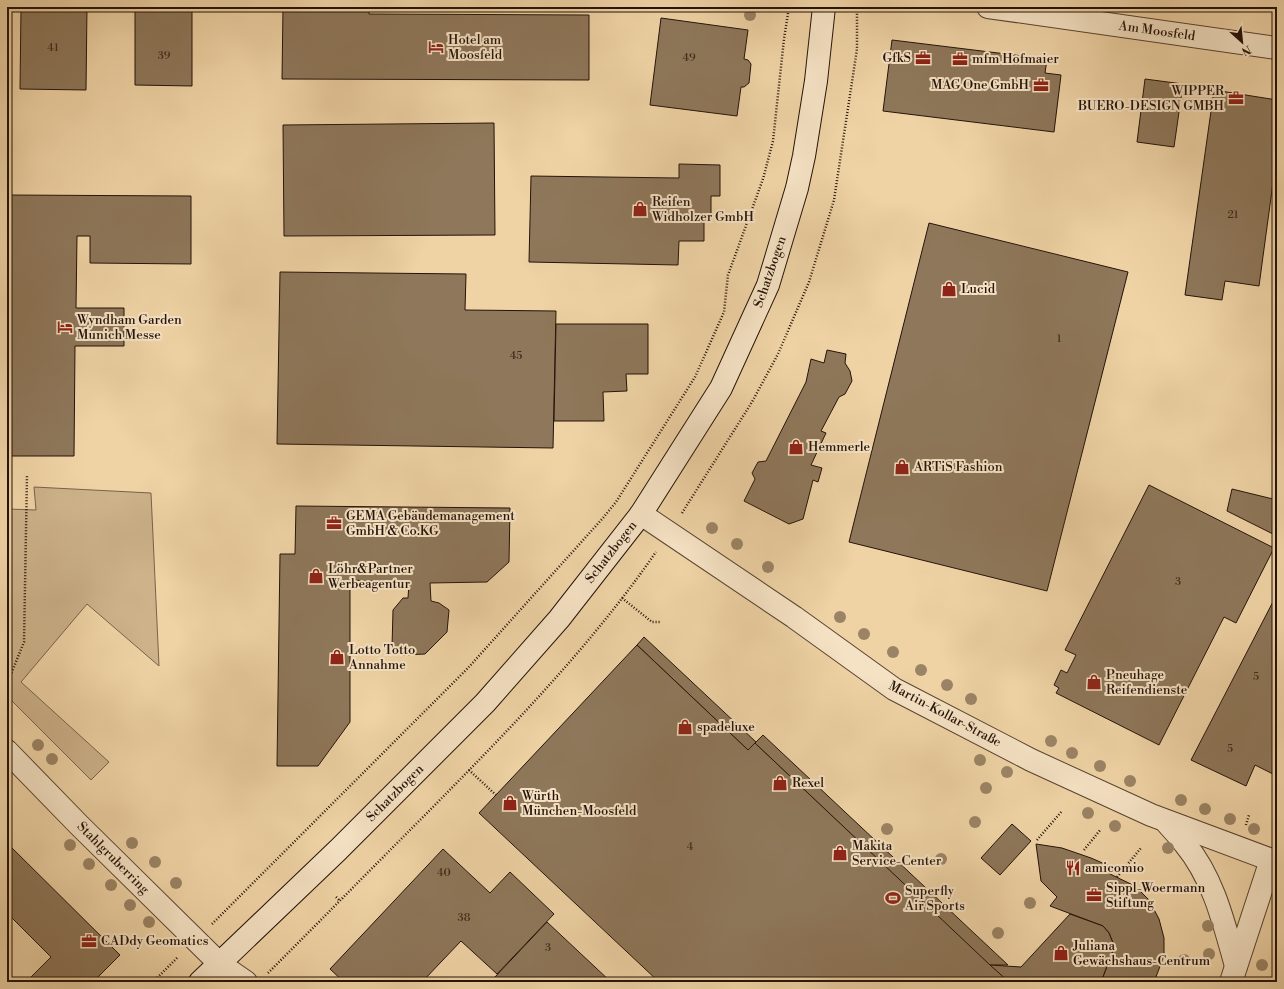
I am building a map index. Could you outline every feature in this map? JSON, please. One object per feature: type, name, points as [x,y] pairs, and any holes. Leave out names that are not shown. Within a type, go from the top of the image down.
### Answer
[{"type":"street","name":"Schatzbogen","points":[[200,982],[338,850],[485,703],[559,619],[641,514],[720,388],[768,285],[797,188],[804,156],[816,81],[824,7]]},
{"type":"street","name":"Am Moosfeld","points":[[988,7],[1277,48]]},
{"type":"street","name":"Martin-Kollar-Straße","points":[[641,514],[794,617],[894,689],[1032,760],[1165,821],[1274,861]]},
{"type":"street","name":"Stahlgruberring","points":[[7,751],[78,825],[220,964],[246,982]]},
{"type":"street","points":[[1165,821],[1186,844],[1210,884],[1225,926],[1233,974]]},
{"type":"street","points":[[1233,974],[1274,861]]},
{"type":"path","points":[[153,982],[468,668],[616,502],[695,377],[724,312],[728,275],[763,180],[773,141],[790,7]]},
{"type":"path","points":[[7,684],[24,642],[28,475]]},
{"type":"path","points":[[622,598],[652,622],[660,622]]},
{"type":"path","points":[[469,770],[496,794]]},
{"type":"path","points":[[1037,840],[1062,811]]},
{"type":"path","points":[[1084,850],[1100,829]]},
{"type":"path","points":[[1117,877],[1141,848]]},
{"type":"path","points":[[336,897],[340,901]]},
{"type":"shaded area","points":[[34,487],[151,493],[159,666],[87,604],[21,682],[109,762],[91,780],[7,696],[7,509],[36,510]]},
{"type":"building","points":[[21,7],[87,7],[86,90],[20,89]]},
{"type":"building","points":[[135,7],[192,7],[192,86],[135,85]]},
{"type":"building","name":"Hotel am Moosfeld","points":[[283,7],[369,7],[369,14],[589,15],[589,80],[282,79]]},
{"type":"building","points":[[661,18],[748,30],[744,59],[748,60],[751,64],[749,83],[744,87],[741,87],[737,116],[650,105]]},
{"type":"building","points":[[892,40],[1047,59],[1045,73],[1061,75],[1054,132],[883,111]]},
{"type":"building","points":[[1145,79],[1183,84],[1174,147],[1137,142]]},
{"type":"building","points":[[1214,90],[1277,100],[1277,153],[1259,286],[1225,281],[1222,300],[1185,295]]},
{"type":"building","points":[[494,123],[495,235],[284,236],[283,125]]},
{"type":"building","points":[[679,164],[720,165],[720,196],[711,196],[711,220],[704,219],[704,241],[679,241],[678,265],[529,262],[531,176],[679,178]]},
{"type":"building","name":"Wyndham Garden Munich Messe","points":[[7,195],[191,196],[191,264],[90,263],[90,236],[77,236],[76,308],[124,308],[124,346],[75,346],[74,456],[7,456]]},
{"type":"building","points":[[929,223],[1128,272],[1047,591],[849,542]]},
{"type":"building","points":[[280,272],[466,274],[465,310],[556,311],[553,448],[277,444]]},
{"type":"building","points":[[556,324],[648,324],[648,374],[626,374],[627,391],[603,392],[604,421],[554,421]]},
{"type":"building","name":"Hemmerle","points":[[827,350],[846,354],[845,363],[850,371],[852,381],[845,394],[839,397],[821,431],[826,433],[811,465],[822,468],[818,482],[813,480],[803,519],[789,524],[744,501],[755,479],[752,473],[758,462],[766,461],[806,382],[811,359],[824,363]]},
{"type":"building","points":[[1149,485],[1274,548],[1236,623],[1224,617],[1159,745],[1056,693],[1059,688],[1054,685],[1061,670],[1067,673],[1076,655],[1065,650]]},
{"type":"building","points":[[1232,489],[1277,500],[1277,536],[1227,511]]},
{"type":"building","points":[[296,506],[510,508],[509,562],[487,582],[430,583],[431,601],[439,603],[449,610],[447,632],[425,654],[403,655],[392,647],[393,610],[403,598],[408,598],[409,583],[350,580],[350,722],[318,766],[277,766],[280,554],[295,554]]},
{"type":"building","points":[[1277,594],[1277,776],[1255,765],[1246,786],[1191,760]]},
{"type":"building","points":[[644,637],[756,742],[748,750],[637,645]]},
{"type":"building","points":[[637,645],[748,750],[755,743],[1009,982],[659,982],[479,813]]},
{"type":"building","points":[[763,735],[1008,965],[990,965],[755,743]]},
{"type":"building","points":[[1012,824],[1031,841],[1000,875],[981,858]]},
{"type":"building","points":[[7,843],[120,955],[93,982],[26,982],[51,957],[7,913]]},
{"type":"building","points":[[1036,844],[1062,848],[1114,868],[1110,874],[1135,886],[1149,900],[1159,919],[1164,938],[1164,956],[1154,982],[1101,982],[1112,953],[1113,943],[1109,933],[1103,926],[1050,906],[1057,897],[1041,881]]},
{"type":"building","points":[[443,849],[490,893],[510,872],[554,914],[497,974],[461,941],[422,982],[344,982],[330,969]]},
{"type":"building","points":[[1070,914],[1103,926],[1109,933],[1113,943],[1112,953],[1101,982],[1009,982],[990,965],[1021,967]]},
{"type":"building","points":[[547,922],[611,982],[499,982],[494,978]]},
{"type":"place","name":"Hotel am Moosfeld","points":[[436,47]]},
{"type":"place","name":"GfkS","points":[[923,58]]},
{"type":"place","name":"mfm Hofmaier","points":[[960,59]]},
{"type":"place","name":"MAG One GmbH","points":[[1041,85]]},
{"type":"place","name":"WIPPER BUERO-DESIGN GMBH","points":[[1236,98]]},
{"type":"place","name":"Reifen Widholzer GmbH","points":[[640,209]]},
{"type":"place","name":"Lucid","points":[[949,289]]},
{"type":"place","name":"Wyndham Garden Munich Messe","points":[[65,327]]},
{"type":"place","name":"Hemmerle","points":[[796,447]]},
{"type":"place","name":"ARTiS Fashion","points":[[902,467]]},
{"type":"place","name":"GEMA Gebäudemanagement GmbH & Co.KG","points":[[334,523]]},
{"type":"place","name":"Löhr&Partner Werbeagentur","points":[[316,576]]},
{"type":"place","name":"Lotto Totto Annahme","points":[[337,657]]},
{"type":"place","name":"Pneuhage Reifendienste","points":[[1094,682]]},
{"type":"place","name":"spadeluxe","points":[[685,727]]},
{"type":"place","name":"Rexel","points":[[780,783]]},
{"type":"place","name":"Würth München-Moosfeld","points":[[510,803]]},
{"type":"place","name":"Makita Service-Center","points":[[840,853]]},
{"type":"place","name":"amicomio","points":[[1073,868]]},
{"type":"place","name":"Sippl-Woermann Stiftung","points":[[1094,895]]},
{"type":"place","name":"Superfly Air Sports","points":[[893,898]]},
{"type":"place","name":"CADdy Geomatics","points":[[89,941]]},
{"type":"place","name":"Juliana Gewächshaus-Centrum","points":[[1061,953]]}]
